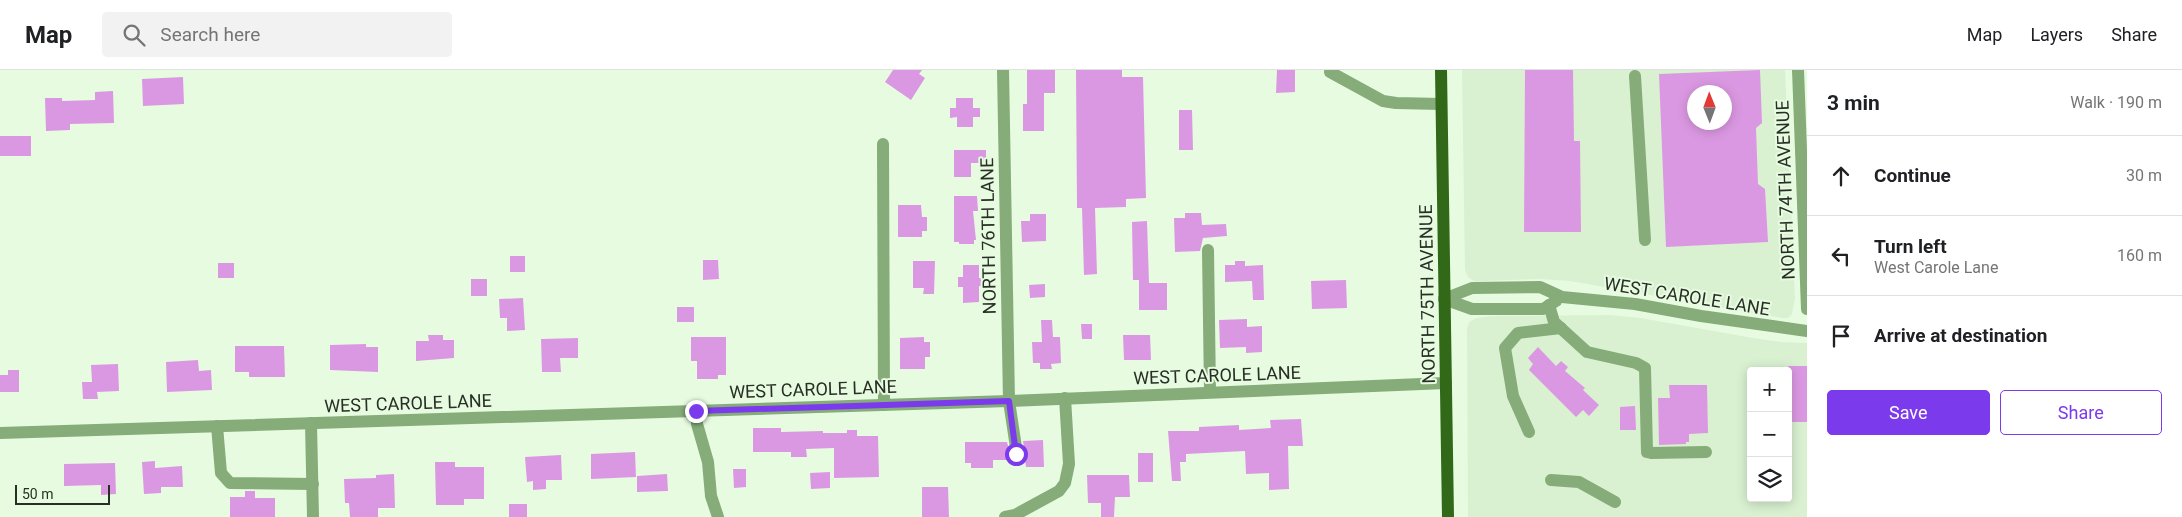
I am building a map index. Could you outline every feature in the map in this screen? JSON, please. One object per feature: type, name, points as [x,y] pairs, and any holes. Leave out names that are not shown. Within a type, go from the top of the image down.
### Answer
[{"type":"main road","name":"NORTH 75TH AVENUE","points":[[1441,70],[1448,517]]},
{"type":"street","name":"NORTH 76TH LANE","points":[[1003,70],[1009,401],[1016,454]]},
{"type":"street","name":"NORTH 74TH AVENUE","points":[[1798,70],[1807,309]]},
{"type":"street","points":[[1330,72],[1383,101],[1396,104],[1441,104]]},
{"type":"street","points":[[1635,76],[1645,240]]},
{"type":"street","points":[[883,144],[884,405]]},
{"type":"street","points":[[1208,250],[1210,392]]},
{"type":"street","name":"WEST CAROLE LANE","points":[[1444,299],[1472,288],[1540,287],[1562,297],[1626,303],[1807,331]]},
{"type":"street","points":[[1444,299],[1472,309],[1543,309],[1562,297]]},
{"type":"street","points":[[1549,305],[1554,322],[1587,352],[1636,363],[1645,368],[1647,452],[1706,452]]},
{"type":"street","points":[[1529,432],[1513,396],[1505,348],[1518,333],[1560,328]]},
{"type":"street","name":"WEST CAROLE LANE","points":[[0,433],[1009,401],[1446,384]]},
{"type":"street","points":[[1005,517],[1016,515],[1052,495],[1065,484],[1069,464],[1065,398]]},
{"type":"street","points":[[696,411],[697,424],[708,462],[711,496],[718,517]]},
{"type":"street","points":[[311,423],[314,517]]},
{"type":"street","points":[[217,426],[221,473],[230,483],[313,484]]},
{"type":"street","points":[[1551,480],[1579,482],[1615,502]]},
{"type":"shaded area","points":[[1462,70],[1785,70],[1795,298],[1792,314],[1788,318],[1570,281],[1539,279],[1474,281],[1468,277],[1465,270]]},
{"type":"shaded area","points":[[1610,315],[1641,318],[1781,342],[1807,343],[1807,517],[1468,517],[1467,328],[1470,321],[1491,316]]},
{"type":"building","points":[[893,70],[922,70],[919,74],[925,78],[911,100],[885,82]]},
{"type":"building","points":[[1027,70],[1055,70],[1055,93],[1044,93],[1044,131],[1023,131],[1023,104],[1027,104]]},
{"type":"building","points":[[1076,70],[1122,70],[1122,77],[1143,77],[1146,198],[1126,199],[1126,207],[1095,208],[1097,274],[1084,275],[1082,208],[1077,208]]},
{"type":"building","points":[[1277,70],[1295,70],[1295,92],[1276,93]]},
{"type":"building","points":[[1525,70],[1573,70],[1574,141],[1580,141],[1581,232],[1524,232]]},
{"type":"building","points":[[1760,70],[1762,123],[1756,128],[1758,184],[1765,189],[1768,242],[1666,247],[1659,74]]},
{"type":"building","points":[[183,77],[184,104],[143,106],[142,79]]},
{"type":"building","points":[[113,91],[114,123],[70,124],[70,130],[46,131],[45,98],[62,98],[62,101],[95,100],[95,92]]},
{"type":"building","points":[[956,98],[973,98],[973,108],[980,108],[980,117],[973,117],[973,127],[957,127],[957,117],[950,118],[950,108],[956,108]]},
{"type":"building","points":[[1179,110],[1192,110],[1193,150],[1179,150]]},
{"type":"building","points":[[0,136],[31,136],[31,156],[0,156]]},
{"type":"building","points":[[954,150],[986,150],[986,163],[971,163],[971,177],[954,177]]},
{"type":"building","points":[[954,196],[977,196],[978,211],[973,211],[976,240],[974,240],[974,244],[954,242]]},
{"type":"building","points":[[898,205],[921,205],[922,217],[927,217],[927,231],[922,231],[922,237],[898,237]]},
{"type":"building","points":[[1185,213],[1201,213],[1202,225],[1226,224],[1227,236],[1203,238],[1200,251],[1175,252],[1174,218],[1185,218]]},
{"type":"building","points":[[1030,214],[1046,214],[1046,241],[1022,242],[1021,221],[1030,221]]},
{"type":"building","points":[[1147,221],[1149,283],[1167,283],[1167,310],[1139,310],[1139,280],[1133,280],[1132,222]]},
{"type":"building","points":[[510,256],[525,256],[525,272],[510,272]]},
{"type":"building","points":[[703,260],[718,260],[719,279],[703,280]]},
{"type":"building","points":[[913,261],[935,261],[934,294],[923,294],[924,288],[913,288]]},
{"type":"building","points":[[1235,261],[1245,261],[1245,266],[1263,265],[1264,300],[1253,300],[1252,281],[1225,282],[1225,265],[1235,265]]},
{"type":"building","points":[[218,263],[234,263],[234,278],[218,278]]},
{"type":"building","points":[[963,265],[979,265],[979,278],[986,278],[986,286],[979,286],[979,302],[963,303],[963,287],[958,287],[958,277],[963,277]]},
{"type":"building","points":[[471,279],[487,279],[487,296],[471,296]]},
{"type":"building","points":[[1346,280],[1347,308],[1312,309],[1311,281]]},
{"type":"building","points":[[1045,284],[1045,297],[1030,298],[1029,285]]},
{"type":"building","points":[[523,298],[525,330],[507,331],[507,318],[500,318],[499,299]]},
{"type":"building","points":[[677,307],[694,307],[694,322],[677,322]]},
{"type":"building","points":[[1247,319],[1247,327],[1262,326],[1262,352],[1246,353],[1246,347],[1220,348],[1219,320]]},
{"type":"building","points":[[1041,320],[1052,320],[1053,337],[1060,337],[1061,363],[1051,364],[1052,369],[1040,369],[1040,363],[1033,363],[1032,342],[1042,342]]},
{"type":"building","points":[[1081,324],[1092,324],[1092,339],[1082,339]]},
{"type":"building","points":[[428,335],[443,335],[443,340],[454,340],[454,358],[416,361],[416,341],[429,341]]},
{"type":"building","points":[[1123,335],[1150,335],[1151,360],[1124,360]]},
{"type":"building","points":[[691,337],[726,337],[726,375],[718,375],[718,379],[697,379],[697,361],[691,361]]},
{"type":"building","points":[[924,337],[924,342],[930,342],[930,357],[925,357],[925,369],[900,369],[900,338]]},
{"type":"building","points":[[578,338],[578,358],[560,358],[561,372],[542,372],[541,339]]},
{"type":"building","points":[[366,344],[366,347],[378,347],[378,372],[330,370],[330,345]]},
{"type":"building","points":[[235,346],[284,346],[285,377],[249,377],[249,372],[235,372]]},
{"type":"building","points":[[1538,347],[1556,366],[1561,361],[1568,367],[1565,371],[1585,388],[1583,390],[1599,405],[1589,416],[1583,410],[1576,417],[1529,370],[1533,364],[1528,358]]},
{"type":"building","points":[[198,360],[199,371],[211,370],[212,390],[167,392],[166,362]]},
{"type":"building","points":[[118,364],[119,391],[97,392],[98,399],[83,399],[82,382],[92,382],[91,365]]},
{"type":"building","points":[[1807,366],[1807,422],[1792,422],[1792,367],[1788,367]]},
{"type":"building","points":[[8,370],[19,370],[19,392],[0,392],[0,375],[8,375]]},
{"type":"building","points":[[1669,385],[1707,385],[1708,433],[1689,434],[1689,442],[1686,442],[1686,444],[1659,445],[1658,398],[1670,398]]},
{"type":"building","points":[[1635,406],[1636,430],[1620,430],[1620,407]]},
{"type":"building","points":[[1301,419],[1303,446],[1288,446],[1289,489],[1269,490],[1269,473],[1246,474],[1245,451],[1186,454],[1186,462],[1180,462],[1181,481],[1172,481],[1168,431],[1199,431],[1199,427],[1239,425],[1239,430],[1271,428],[1270,420]]},
{"type":"building","points":[[753,428],[781,428],[781,432],[823,431],[823,433],[847,433],[847,430],[857,430],[857,436],[878,436],[879,477],[834,478],[834,448],[806,449],[807,457],[791,457],[791,452],[753,452]]},
{"type":"building","points":[[1043,440],[1044,467],[1026,467],[1025,460],[1022,460],[1025,453],[1023,441]]},
{"type":"building","points":[[965,442],[1007,442],[1012,460],[993,460],[993,468],[971,468],[971,463],[965,463]]},
{"type":"building","points":[[635,452],[636,477],[591,479],[591,454]]},
{"type":"building","points":[[1138,453],[1153,453],[1153,482],[1138,482]]},
{"type":"building","points":[[561,455],[562,480],[546,480],[546,489],[533,490],[533,481],[527,482],[525,457]]},
{"type":"building","points":[[155,461],[155,468],[182,466],[183,487],[161,487],[161,493],[144,494],[142,462]]},
{"type":"building","points":[[435,462],[455,462],[455,467],[484,467],[484,499],[464,499],[464,505],[436,505]]},
{"type":"building","points":[[115,463],[116,494],[101,495],[101,485],[64,486],[64,464]]},
{"type":"building","points":[[733,469],[746,469],[746,487],[734,488]]},
{"type":"building","points":[[830,472],[830,488],[811,489],[810,473]]},
{"type":"building","points":[[394,474],[395,508],[378,508],[378,517],[350,517],[349,503],[345,503],[344,479],[376,478],[376,475]]},
{"type":"building","points":[[667,474],[668,491],[637,492],[637,476]]},
{"type":"building","points":[[1087,475],[1129,475],[1130,497],[1115,497],[1114,517],[1101,517],[1101,503],[1088,503]]},
{"type":"building","points":[[922,487],[948,487],[949,517],[922,517]]},
{"type":"building","points":[[245,491],[255,491],[255,498],[275,498],[275,517],[230,517],[230,497],[245,497]]},
{"type":"building","points":[[509,504],[527,504],[527,517],[509,517]]},
{"type":"route","points":[[696,411],[1009,401],[1016,454]]}]
